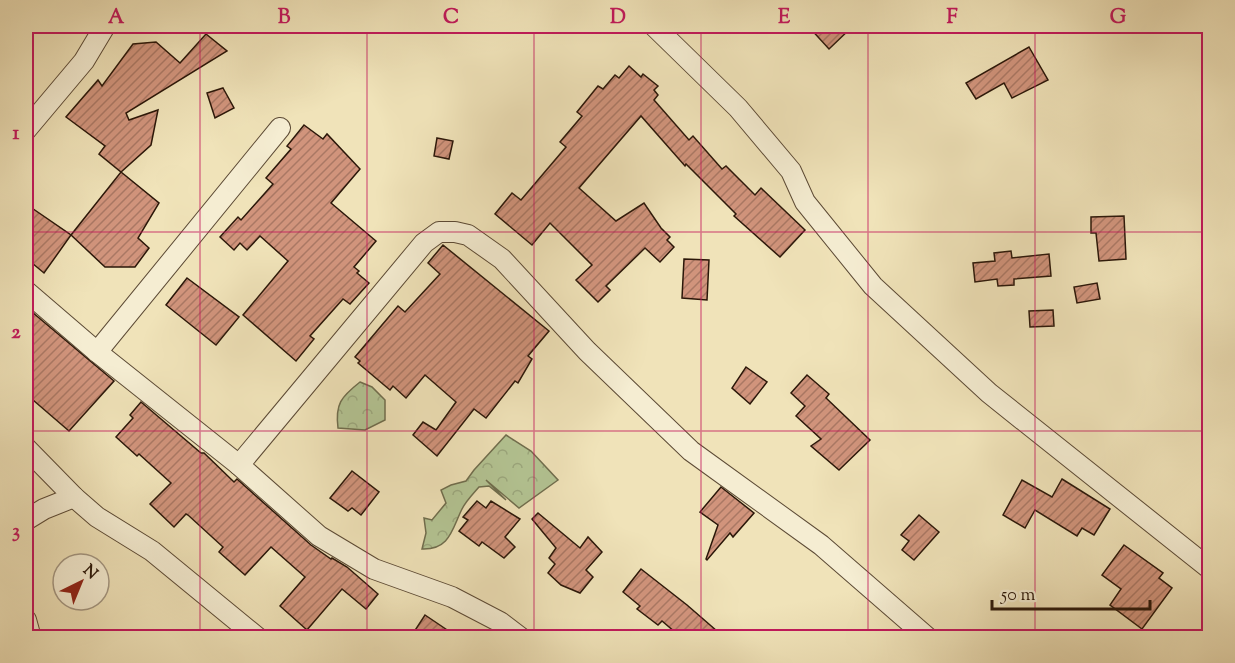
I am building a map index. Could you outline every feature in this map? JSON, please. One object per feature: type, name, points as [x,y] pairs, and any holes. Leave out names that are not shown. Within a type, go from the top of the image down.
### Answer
[{"type":"street","points":[[26,130],[84,61],[105,26]]},
{"type":"street","points":[[654,26],[738,108],[791,171],[805,202],[873,286],[989,393],[1209,569]]},
{"type":"street","points":[[97,352],[280,128]]},
{"type":"street","points":[[239,465],[424,243],[440,232],[468,235],[502,259],[587,351],[691,451],[821,545],[928,638]]},
{"type":"street","points":[[26,291],[97,352],[239,465],[319,536],[374,569],[452,597],[500,622],[521,638]]},
{"type":"street","points":[[26,448],[97,517],[176,568],[258,638]]},
{"type":"street","points":[[26,520],[44,509],[74,497]]},
{"type":"street","points":[[26,620],[31,638]]},
{"type":"green space","points":[[360,382],[372,387],[385,400],[385,420],[365,430],[338,428],[341,402],[348,392]]},
{"type":"green space","points":[[506,435],[531,451],[558,480],[519,508],[486,480],[506,500],[489,486],[479,487],[464,506],[449,537],[439,546],[422,549],[426,533],[424,518],[432,520],[446,503],[441,490],[466,481]]},
{"type":"building","points":[[808,26],[853,26],[829,49]]},
{"type":"building","points":[[206,34],[227,51],[126,113],[129,120],[158,110],[151,145],[121,172],[99,154],[105,146],[66,117],[98,80],[102,86],[133,44],[156,42],[180,63]]},
{"type":"building","points":[[1029,47],[1048,80],[1012,98],[1004,83],[976,99],[966,83]]},
{"type":"building","points":[[629,66],[641,77],[643,74],[658,86],[654,90],[658,95],[654,100],[689,140],[693,136],[722,169],[726,166],[755,195],[761,188],[805,230],[780,257],[734,216],[736,214],[686,164],[685,166],[641,116],[579,188],[616,221],[644,203],[670,237],[667,240],[674,247],[660,262],[645,248],[606,286],[610,290],[598,302],[576,280],[592,265],[550,223],[532,245],[495,214],[512,193],[521,200],[566,147],[560,142],[582,116],[577,112],[598,86],[603,89],[615,75],[619,78]]},
{"type":"building","points":[[223,88],[234,108],[215,118],[207,93]]},
{"type":"building","points":[[304,125],[323,139],[327,134],[360,169],[331,203],[376,241],[354,267],[359,271],[357,273],[369,283],[350,304],[343,299],[310,336],[314,339],[296,361],[243,315],[288,261],[260,236],[247,250],[240,243],[234,250],[220,237],[238,217],[241,220],[273,184],[266,178],[291,149],[287,146]]},
{"type":"building","points":[[437,138],[453,141],[449,159],[434,156]]},
{"type":"building","points":[[121,172],[159,203],[138,238],[149,248],[135,267],[105,267],[71,235]]},
{"type":"building","points":[[26,204],[71,235],[44,273],[26,258]]},
{"type":"building","points":[[1124,216],[1126,259],[1099,261],[1096,233],[1091,233],[1091,217]]},
{"type":"building","points":[[443,245],[549,331],[528,356],[532,359],[518,383],[515,381],[486,418],[474,409],[437,456],[413,435],[423,422],[436,430],[456,402],[425,375],[406,398],[393,386],[390,390],[358,363],[360,361],[355,357],[398,306],[405,312],[440,274],[428,263]]},
{"type":"building","points":[[1011,251],[1012,258],[1049,254],[1051,276],[1014,279],[1014,285],[998,286],[997,279],[975,282],[973,263],[995,261],[994,253]]},
{"type":"building","points":[[684,259],[709,260],[707,300],[682,298]]},
{"type":"building","points":[[187,278],[239,317],[216,345],[166,305]]},
{"type":"building","points":[[1097,283],[1100,299],[1077,303],[1074,287]]},
{"type":"building","points":[[1053,310],[1054,326],[1030,327],[1029,311]]},
{"type":"building","points":[[32,312],[114,381],[69,431],[26,394],[26,321]]},
{"type":"building","points":[[746,367],[767,382],[750,404],[732,388]]},
{"type":"building","points":[[807,375],[829,394],[826,398],[870,440],[839,470],[811,446],[821,439],[796,416],[805,406],[791,393]]},
{"type":"building","points":[[141,402],[201,453],[204,453],[234,482],[237,479],[311,545],[347,567],[378,594],[366,609],[342,589],[307,630],[280,606],[305,577],[271,547],[245,575],[219,552],[223,547],[188,515],[186,514],[174,527],[150,504],[171,483],[116,437],[133,418],[130,415]]},
{"type":"building","points":[[352,471],[379,492],[361,515],[352,508],[348,511],[330,498]]},
{"type":"building","points":[[1062,479],[1110,509],[1094,535],[1082,528],[1077,536],[1035,510],[1025,528],[1003,515],[1022,480],[1052,497]]},
{"type":"building","points":[[721,487],[754,513],[733,537],[730,533],[707,560],[718,525],[700,512]]},
{"type":"building","points":[[477,501],[486,508],[491,501],[520,519],[505,537],[515,547],[504,558],[482,542],[479,546],[459,531],[468,520],[463,517]]},
{"type":"building","points":[[538,513],[580,548],[588,537],[602,552],[586,570],[593,577],[580,593],[561,585],[548,573],[555,564],[549,558],[556,548],[532,519]]},
{"type":"building","points":[[919,515],[939,532],[914,560],[902,550],[909,541],[901,535]]},
{"type":"building","points":[[1124,545],[1163,573],[1159,578],[1172,588],[1142,629],[1110,605],[1121,589],[1102,575]]},
{"type":"building","points":[[641,569],[725,638],[682,638],[662,621],[658,625],[637,609],[640,606],[623,592]]},
{"type":"building","points":[[425,615],[459,638],[410,638]]}]
